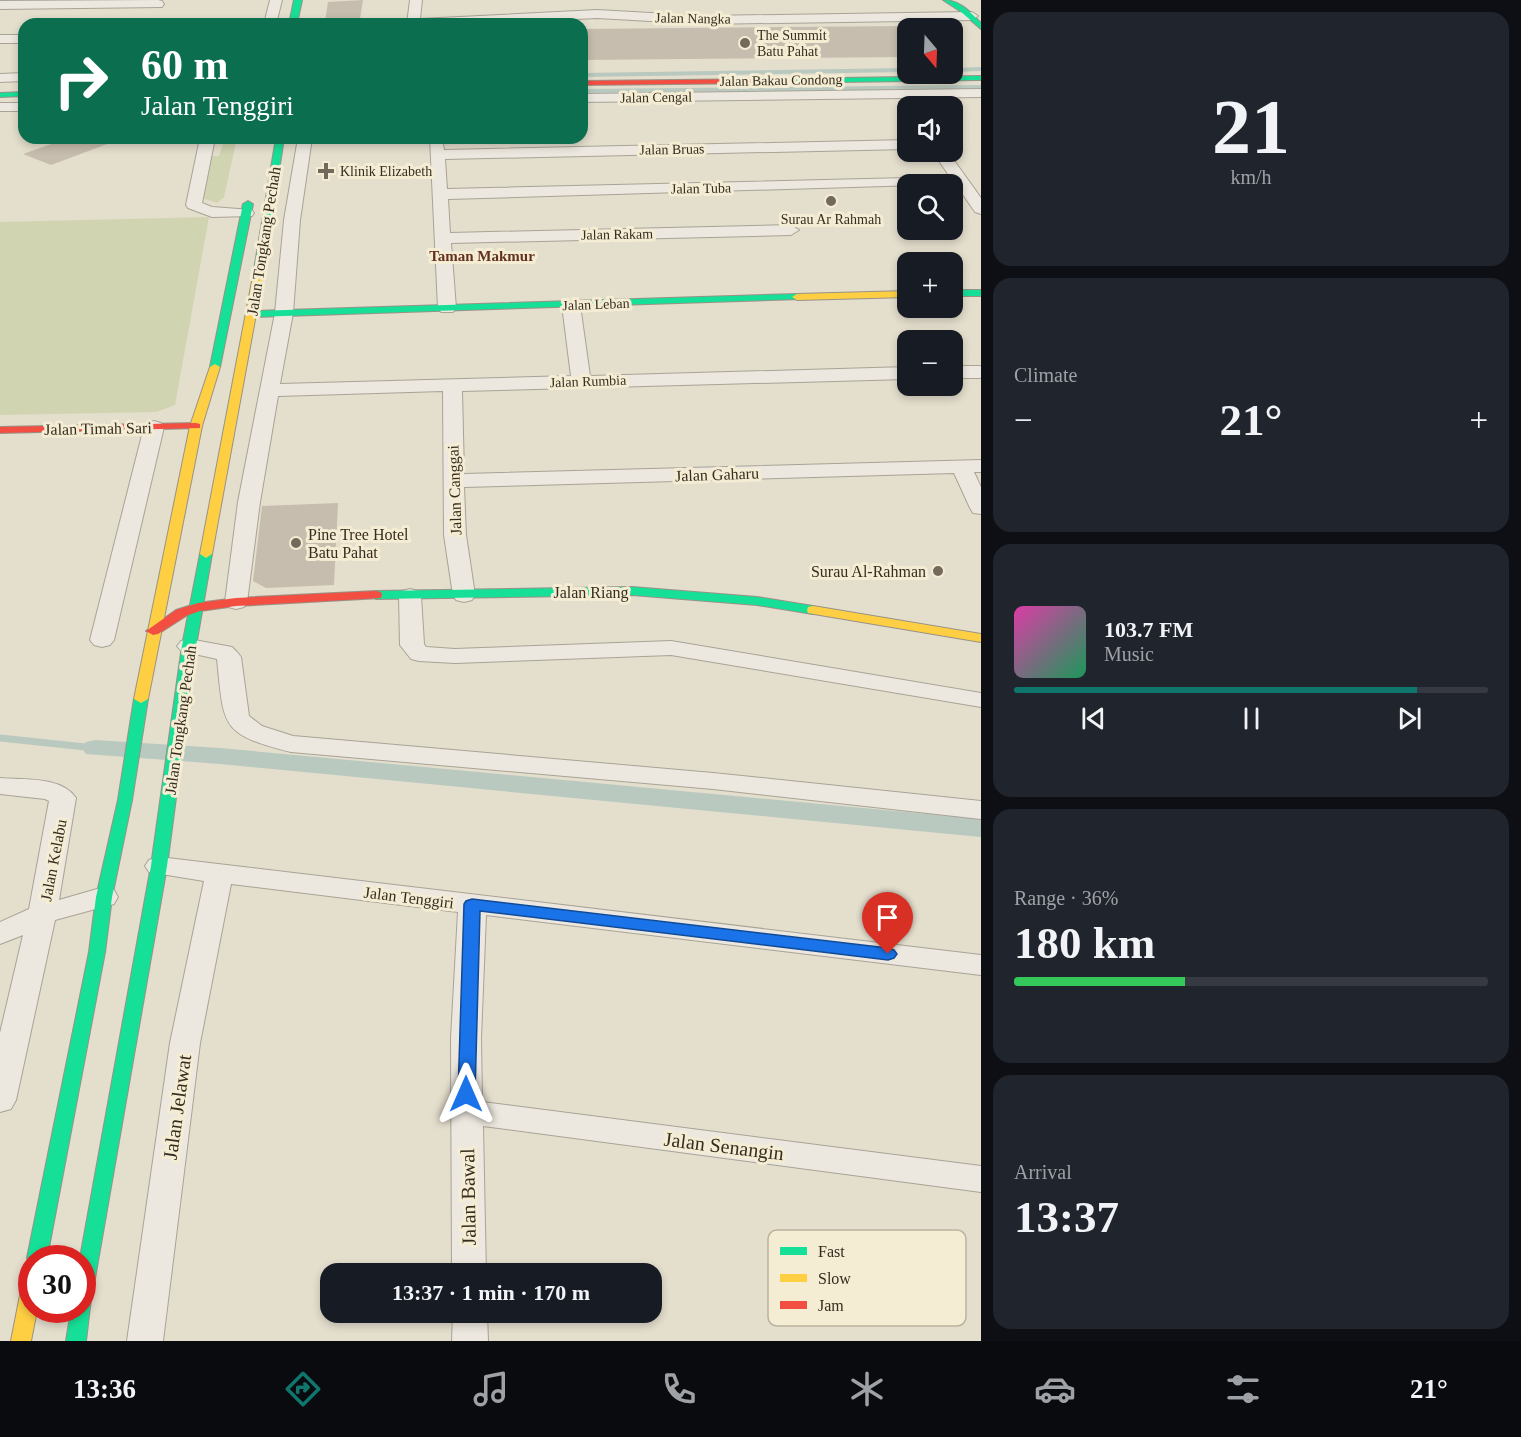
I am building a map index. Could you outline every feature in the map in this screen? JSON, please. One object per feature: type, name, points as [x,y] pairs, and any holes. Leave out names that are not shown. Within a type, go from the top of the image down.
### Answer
[{"type":"main road","points":[[294,18],[298,0]]},
{"type":"main road","points":[[947,0],[977,22]]},
{"type":"main road","name":"Jalan Bakau Condong","points":[[588,82],[981,78]]},
{"type":"main road","points":[[0,88],[18,88]]},
{"type":"main road","points":[[0,95],[18,94]]},
{"type":"main road","name":"Jalan Tongkang Pechah","points":[[92,1245],[159,866],[189,646],[198,607],[236,388],[252,314],[279,144]]},
{"type":"main road","name":"Jalan Tongkang Pechah","points":[[40,1245],[97,952],[104,897],[125,800],[153,631],[196,426],[216,364],[250,191]]},
{"type":"main road","points":[[963,293],[981,293]]},
{"type":"main road","name":"Jalan Leban","points":[[252,314],[897,294]]},
{"type":"main road","points":[[216,364],[230,355],[237,320],[252,314]]},
{"type":"main road","points":[[220,399],[236,388]]},
{"type":"main road","points":[[196,426],[210,427]]},
{"type":"main road","name":"Jalan Timah Sari","points":[[0,430],[196,426]]},
{"type":"main road","points":[[210,454],[221,469]]},
{"type":"main road","name":"Jalan Riang","points":[[153,631],[181,613],[198,607],[236,602],[344,596],[574,591],[685,594],[757,601],[981,638]]},
{"type":"main road","points":[[21,1341],[25,1323]]},
{"type":"main road","points":[[76,1341],[79,1323]]},
{"type":"street","points":[[272,18],[276,0]]},
{"type":"street","points":[[414,18],[416,0]]},
{"type":"street","points":[[0,5],[159,2],[151,18]]},
{"type":"street","points":[[724,6],[736,19]]},
{"type":"street","name":"Jalan Nangka","points":[[515,18],[597,14],[736,19],[977,22]]},
{"type":"street","points":[[0,39],[18,39]]},
{"type":"street","points":[[0,78],[18,77]]},
{"type":"street","name":"Jalan Cengal","points":[[948,96],[981,93]]},
{"type":"street","name":"Jalan Cengal","points":[[588,98],[897,100]]},
{"type":"street","points":[[0,107],[18,107]]},
{"type":"street","points":[[207,144],[194,205],[201,210],[212,212],[246,213]]},
{"type":"street","points":[[236,602],[249,502],[284,313],[292,220],[304,144]]},
{"type":"street","name":"Jalan Bruas","points":[[436,146],[897,144]]},
{"type":"street","points":[[436,146],[447,308]]},
{"type":"street","points":[[963,182],[981,209]]},
{"type":"street","name":"Jalan Tuba","points":[[439,194],[897,184]]},
{"type":"street","name":"Jalan Rakam","points":[[442,238],[791,230]]},
{"type":"street","points":[[571,305],[581,381]]},
{"type":"street","points":[[963,372],[981,372]]},
{"type":"street","name":"Jalan Rumbia","points":[[268,390],[897,373]]},
{"type":"street","name":"Jalan Canggai","points":[[452,385],[455,535],[464,595]]},
{"type":"street","points":[[102,640],[154,427]]},
{"type":"street","points":[[971,467],[981,508]]},
{"type":"street","name":"Jalan Gaharu","points":[[453,481],[971,467]]},
{"type":"street","points":[[411,596],[412,645],[419,654],[455,656],[671,648],[981,700]]},
{"type":"street","points":[[189,646],[224,652],[229,657],[232,704],[238,722],[262,736],[291,744],[713,781],[981,810]]},
{"type":"street","name":"Jalan Kelabu","points":[[0,786],[51,791],[63,798],[42,914]]},
{"type":"street","name":"Jalan Tenggiri","points":[[159,866],[981,965]]},
{"type":"street","name":"Jalan Jelawat","points":[[145,1341],[185,1042],[219,874]]},
{"type":"street","points":[[0,934],[42,914],[104,897]]},
{"type":"street","name":"Jalan Bawal","points":[[469,1263],[466,1038],[472,904]]},
{"type":"street","points":[[0,1100],[42,914]]},
{"type":"street","name":"Jalan Senangin","points":[[467,1112],[981,1179]]},
{"type":"street","points":[[470,1323],[470,1341]]},
{"type":"green space","points":[[223,144],[236,144],[224,197],[217,203],[202,198],[208,156],[219,156]]},
{"type":"green space","points":[[209,217],[175,405],[156,412],[0,415],[0,222]]},
{"type":"building","points":[[363,0],[360,18],[325,18],[328,2]]},
{"type":"building","name":"The Summit Batu Pahat","points":[[897,26],[897,57],[588,60],[588,29]]},
{"type":"building","points":[[51,144],[107,144],[51,165],[23,154]]},
{"type":"building","name":"Pine Tree Hotel Batu Pahat","points":[[338,503],[334,585],[266,588],[253,581],[262,506]]},
{"type":"waterway","points":[[963,70],[981,69]]},
{"type":"waterway","points":[[588,75],[897,70]]},
{"type":"waterway","points":[[588,91],[981,87]]},
{"type":"waterway","points":[[0,738],[95,748]]},
{"type":"waterway","points":[[95,748],[220,756],[981,828]]},
{"type":"traffic: fast","points":[[294,18],[298,0]]},
{"type":"traffic: fast","points":[[947,0],[963,9],[981,27]]},
{"type":"traffic: fast","points":[[767,81],[981,78]]},
{"type":"traffic: fast","points":[[0,95],[18,94]]},
{"type":"traffic: fast","points":[[258,276],[279,144]]},
{"type":"traffic: fast","points":[[215,367],[248,204]]},
{"type":"traffic: fast","points":[[963,293],[981,293]]},
{"type":"traffic: fast","points":[[252,314],[797,297]]},
{"type":"traffic: fast","points":[[92,1245],[159,866],[189,646],[206,554]]},
{"type":"traffic: fast","points":[[376,595],[632,591],[757,601],[813,610]]},
{"type":"traffic: fast","points":[[40,1245],[97,952],[104,897],[125,800],[141,699]]},
{"type":"traffic: fast","points":[[76,1341],[79,1323]]},
{"type":"traffic: slow","points":[[206,554],[258,276]]},
{"type":"traffic: slow","points":[[797,297],[897,294]]},
{"type":"traffic: slow","points":[[141,699],[196,426],[215,367]]},
{"type":"traffic: slow","points":[[813,610],[981,638]]},
{"type":"traffic: slow","points":[[21,1341],[25,1323]]},
{"type":"traffic: jam","points":[[588,83],[767,81]]},
{"type":"traffic: jam","points":[[0,430],[196,426]]},
{"type":"traffic: jam","points":[[153,631],[181,613],[198,607],[236,602],[376,595]]},
{"type":"place","name":"The Summit Batu Pahat","points":[[745,43]]},
{"type":"place","name":"Klinik Elizabeth","points":[[326,171]]},
{"type":"place","name":"Surau Ar Rahmah","points":[[831,201]]},
{"type":"place","name":"Pine Tree Hotel Batu Pahat","points":[[296,543]]},
{"type":"place","name":"Surau Al-Rahman","points":[[938,571]]},
{"type":"district","name":"Taman Makmur","points":[[482,256]]},
{"type":"route","points":[[466,1094],[472,904],[888,954]]}]
